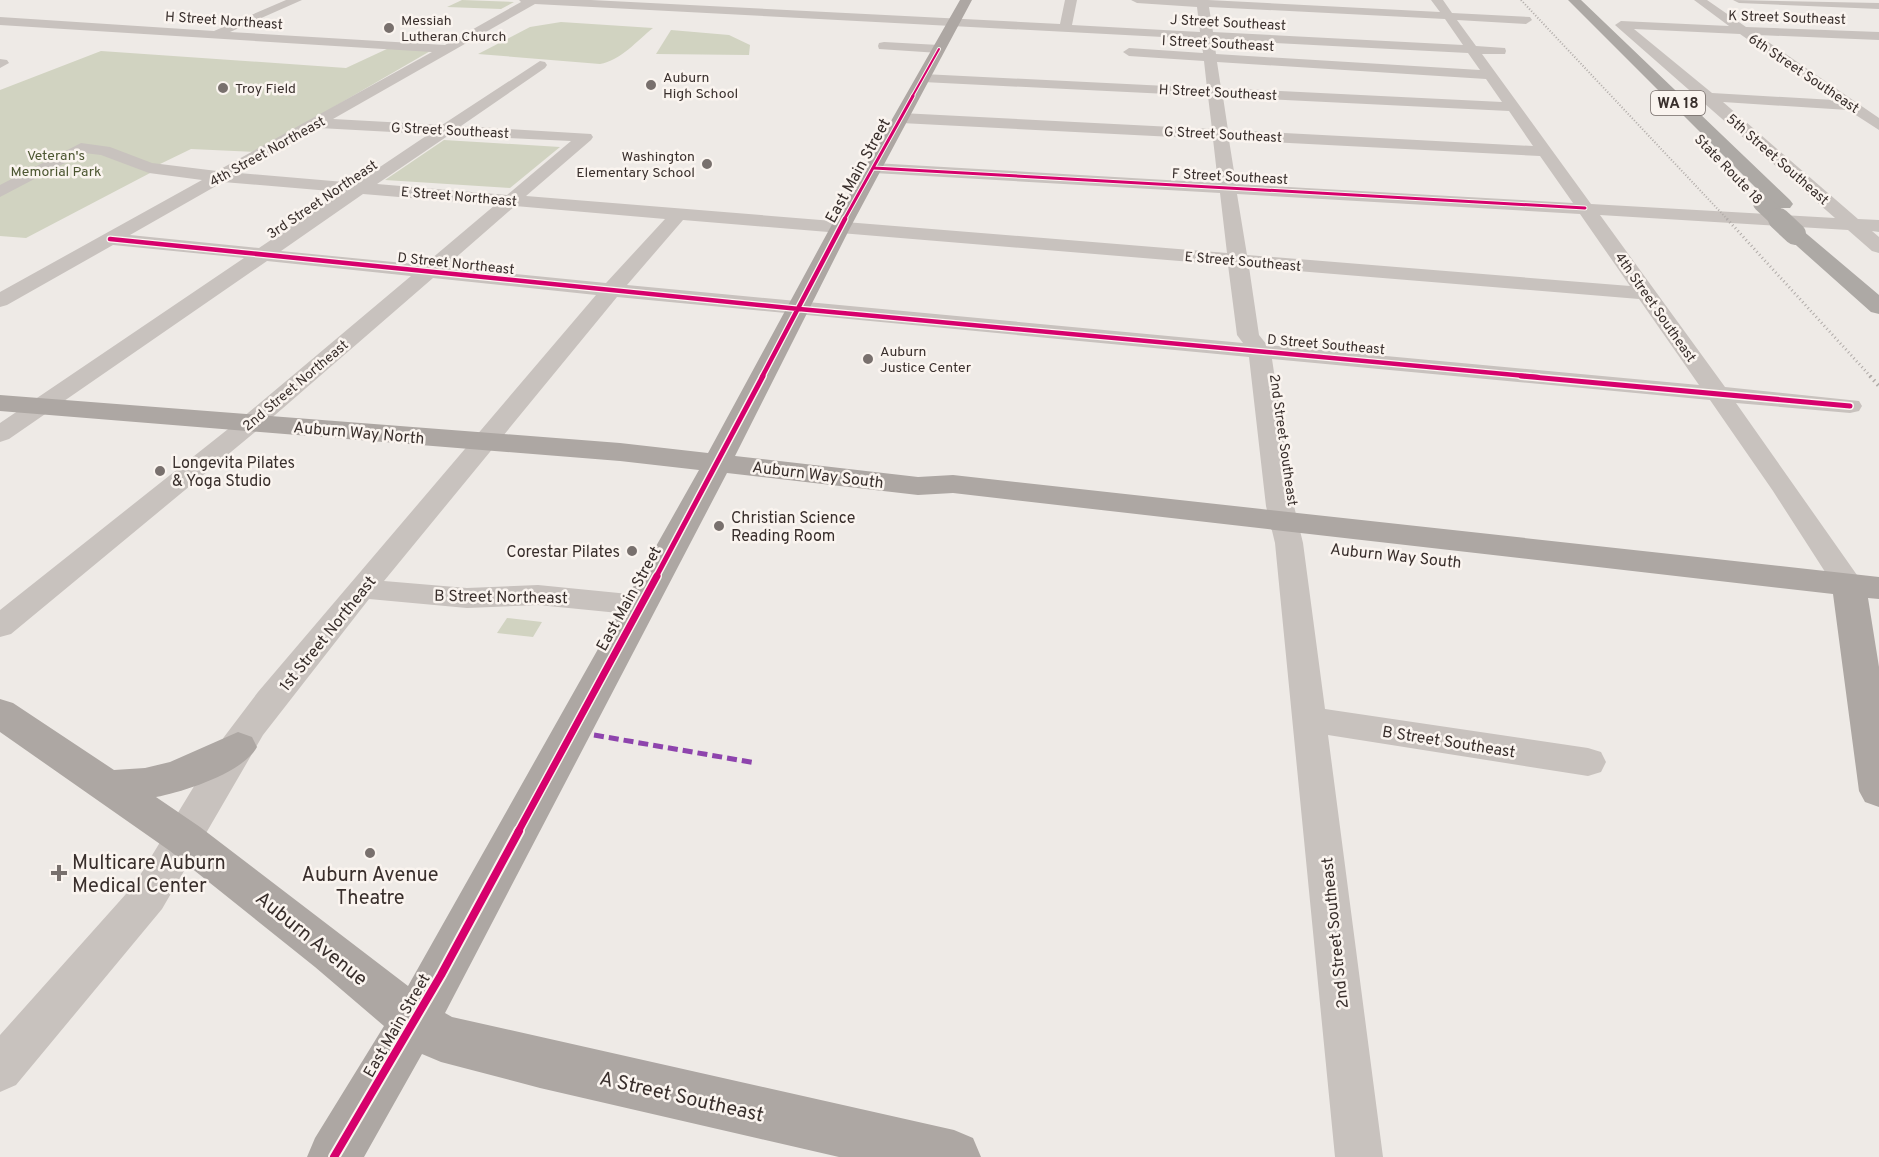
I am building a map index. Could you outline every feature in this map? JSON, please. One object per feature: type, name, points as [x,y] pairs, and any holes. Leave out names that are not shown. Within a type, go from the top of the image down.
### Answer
[{"type":"highway","name":"State Route 18","points":[[1560,0],[1762,203],[1879,290]]},
{"type":"highway","name":"State Route 18","points":[[1574,0],[1783,204],[1839,274],[1879,307]]},
{"type":"highway","points":[[1813,239],[1866,268]]},
{"type":"highway","points":[[1839,274],[1851,294],[1879,320]]},
{"type":"main road","name":"East Main Street","points":[[334,1157],[415,1021],[718,462],[840,228],[923,78],[946,44],[966,0]]},
{"type":"main road","name":"Auburn Way North","points":[[0,403],[718,462]]},
{"type":"main road","name":"Auburn Way South","points":[[718,462],[918,486],[949,503],[1286,532],[1865,597]]},
{"type":"main road","points":[[1865,597],[1879,791]]},
{"type":"main road","name":"Auburn Avenue","points":[[0,712],[185,839],[331,952],[415,1021]]},
{"type":"main road","points":[[107,786],[146,785],[176,778],[238,747]]},
{"type":"main road","name":"A Street Southeast","points":[[415,1021],[441,1038],[852,1146],[954,1157]]},
{"type":"street","points":[[213,35],[296,0]]},
{"type":"street","name":"J Street Southeast","points":[[525,0],[709,10],[848,13],[954,23],[1500,51]]},
{"type":"street","name":"4th Street Northeast","points":[[0,302],[533,0]]},
{"type":"street","points":[[1065,28],[1071,0]]},
{"type":"street","points":[[1137,0],[1442,8],[1526,20]]},
{"type":"street","name":"6th Street Southeast","points":[[1700,0],[1879,125]]},
{"type":"street","points":[[1739,0],[1879,6]]},
{"type":"street","name":"2nd Street Southeast","points":[[1202,2],[1248,335],[1259,350],[1286,532],[1359,1157]]},
{"type":"street","points":[[1806,2],[1873,35],[1879,42]]},
{"type":"street","name":"4th Street Southeast","points":[[1442,8],[1865,597]]},
{"type":"street","points":[[696,20],[709,10]]},
{"type":"street","name":"H Street Northeast","points":[[0,21],[447,49]]},
{"type":"street","name":"K Street Southeast","points":[[1621,25],[1873,35]]},
{"type":"street","name":"5th Street Southeast","points":[[1621,25],[1708,97],[1879,247]]},
{"type":"street","points":[[884,46],[946,44]]},
{"type":"street","name":"I Street Southeast","points":[[1118,52],[1490,75]]},
{"type":"street","name":"3rd Street Northeast","points":[[0,435],[540,65]]},
{"type":"street","name":"H Street Southeast","points":[[923,78],[1513,107]]},
{"type":"street","points":[[1708,97],[1879,108]]},
{"type":"street","name":"G Street Southeast","points":[[901,118],[1545,151]]},
{"type":"street","name":"G Street Southeast","points":[[316,123],[585,137]]},
{"type":"street","name":"2nd Street Northeast","points":[[0,626],[251,423],[585,137]]},
{"type":"street","name":"E Street Northeast","points":[[0,192],[81,148],[104,150],[149,168],[221,177],[840,228]]},
{"type":"street","name":"F Street Southeast","points":[[874,168],[1585,207],[1879,226]]},
{"type":"street","name":"1st Street Northeast","points":[[0,1069],[148,897],[257,719],[483,441],[611,290],[679,214]]},
{"type":"street","name":"E Street Southeast","points":[[840,228],[1646,293]]},
{"type":"street","name":"D Street Northeast","points":[[110,239],[799,309]]},
{"type":"street","name":"D Street Southeast","points":[[799,309],[1850,406]]},
{"type":"street","name":"B Street Northeast","points":[[362,589],[467,598],[538,594],[639,605]]},
{"type":"street","name":"B Street Southeast","points":[[1309,719],[1588,762]]},
{"type":"green space","points":[[462,0],[514,2],[501,9],[447,7]]},
{"type":"green space","points":[[561,22],[653,28],[615,59],[600,64],[478,54],[530,27]]},
{"type":"green space","points":[[671,30],[729,35],[750,45],[749,55],[656,54]]},
{"type":"green space","name":"Veteran's Memorial Park","points":[[389,48],[432,50],[256,152],[191,149],[26,238],[0,236],[0,90],[101,51],[346,68]]},
{"type":"green space","points":[[444,140],[560,147],[510,188],[385,180]]},
{"type":"green space","points":[[507,618],[542,622],[533,637],[497,633]]},
{"type":"railway","points":[[1521,0],[1728,220]]},
{"type":"railway","points":[[1727,219],[1871,377]]},
{"type":"railway","points":[[1870,376],[1879,386]]},
{"type":"marked path","points":[[594,735],[756,763]]},
{"type":"cycle path","points":[[334,1157],[441,975],[718,462],[840,228],[939,49]]},
{"type":"cycle path","points":[[874,168],[1585,208]]},
{"type":"cycle path","points":[[110,239],[799,309],[1850,406]]},
{"type":"place","name":"Messiah Lutheran Church","points":[[389,28]]},
{"type":"place","name":"Auburn High School","points":[[651,85]]},
{"type":"place","name":"Troy Field","points":[[223,88]]},
{"type":"place","name":"Washington Elementary School","points":[[707,164]]},
{"type":"place","name":"Auburn Justice Center","points":[[868,359]]},
{"type":"place","name":"Longevita Pilates & Yoga Studio","points":[[160,471]]},
{"type":"place","name":"Christian Science Reading Room","points":[[719,526]]},
{"type":"place","name":"Corestar Pilates","points":[[632,551]]},
{"type":"place","name":"Auburn Avenue Theatre","points":[[370,853]]},
{"type":"place","name":"Multicare Auburn Medical Center","points":[[59,873]]}]
